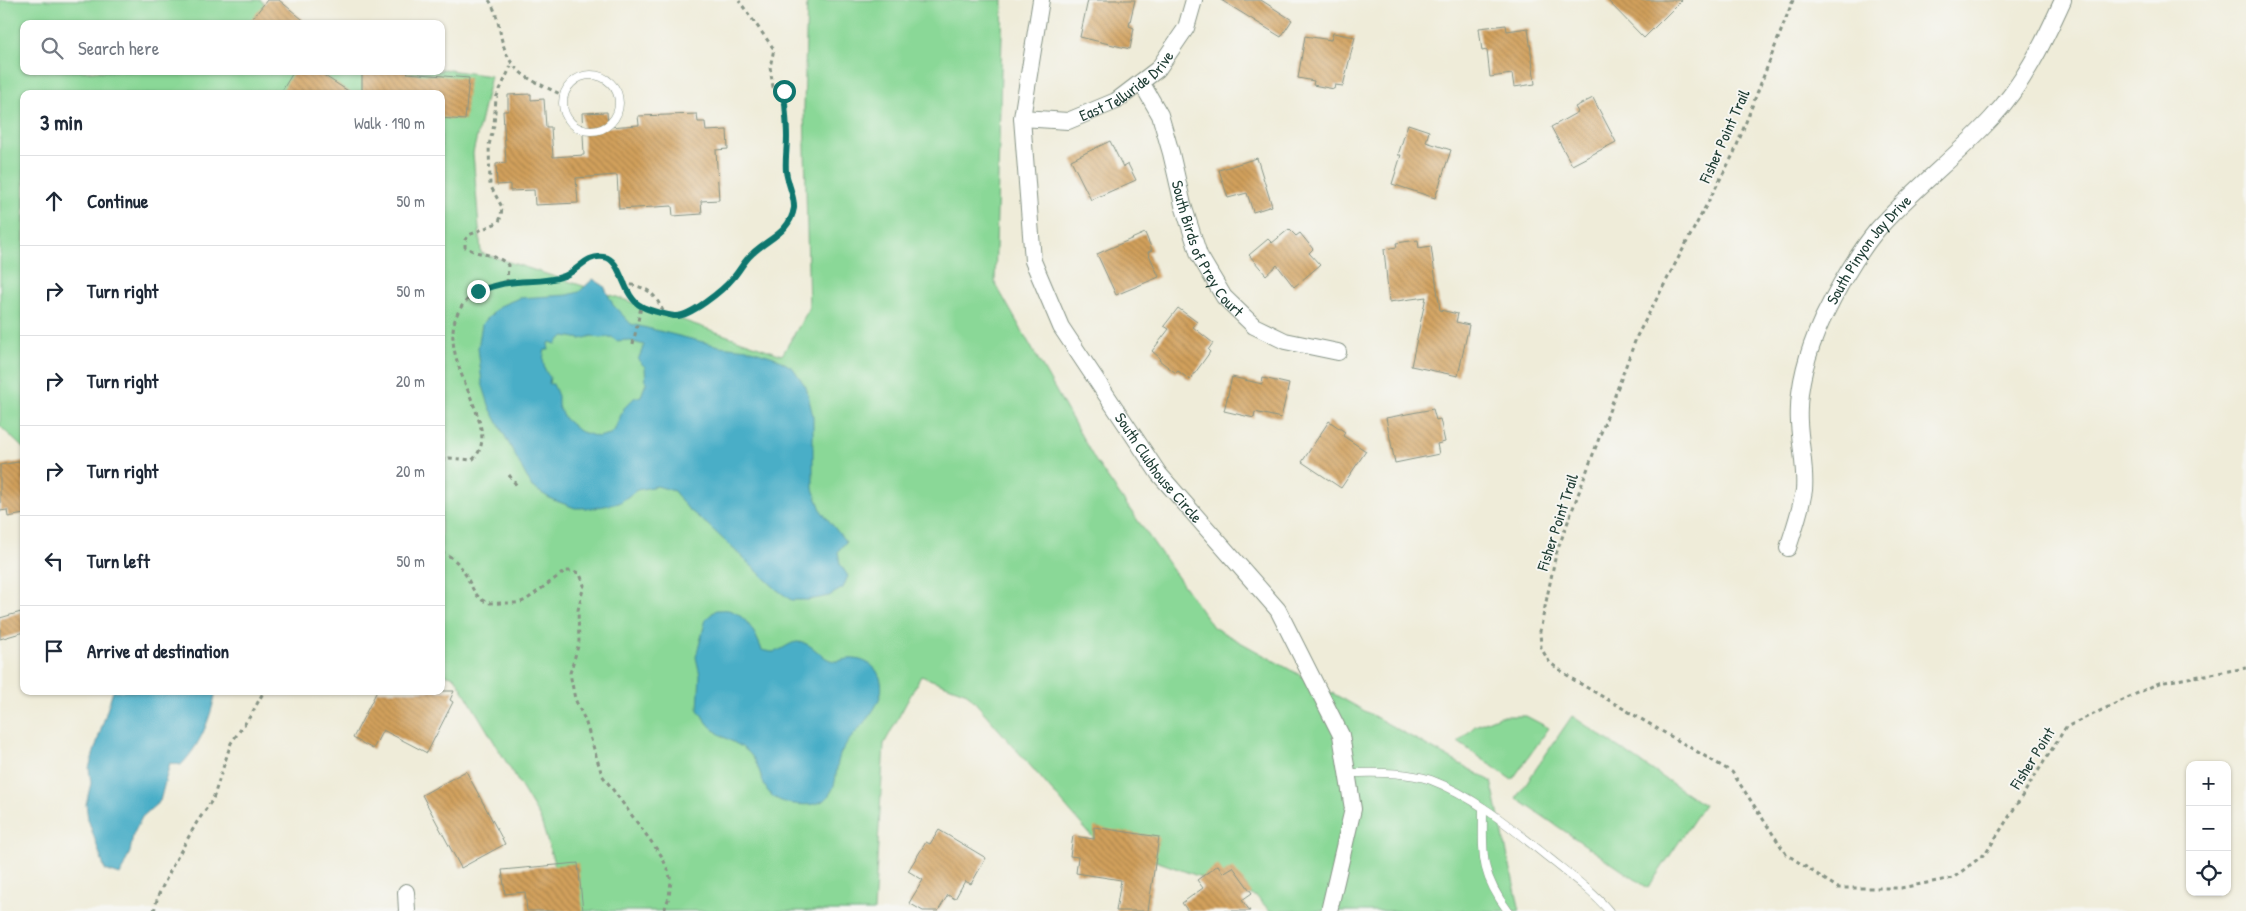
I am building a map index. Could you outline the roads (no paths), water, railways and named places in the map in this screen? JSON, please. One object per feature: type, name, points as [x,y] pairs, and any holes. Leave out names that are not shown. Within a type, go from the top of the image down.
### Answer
[{"type":"street","name":"South Clubhouse Circle","points":[[1041,0],[1022,118],[1033,261],[1061,326],[1159,474],[1278,610],[1341,735],[1353,809],[1329,911]]},
{"type":"street","name":"East Telluride Drive","points":[[1022,118],[1068,121],[1116,101],[1158,69],[1186,28],[1194,0]]},
{"type":"street","name":"South Pinyon Jay Drive","points":[[1788,548],[1800,513],[1804,488],[1798,422],[1799,389],[1806,358],[1822,321],[1844,279],[1877,231],[1932,174],[1992,118],[2014,89],[2040,51],[2063,0]]},
{"type":"street","name":"South Birds of Prey Court","points":[[1141,82],[1160,116],[1183,204],[1199,255],[1224,297],[1254,326],[1285,341],[1338,352]]},
{"type":"street","points":[[406,892],[407,911]]},
{"type":"lane","points":[[582,76],[600,76],[609,80],[615,88],[619,97],[619,106],[611,123],[603,129],[585,130],[576,127],[565,114],[564,96],[573,81],[582,76]]},
{"type":"lane","points":[[1347,773],[1387,772],[1430,780],[1471,800],[1595,895],[1609,911]]},
{"type":"lane","points":[[1482,808],[1483,861],[1494,892],[1508,911]]},
{"type":"water","points":[[593,279],[604,286],[613,305],[631,324],[719,346],[748,349],[774,357],[793,368],[806,387],[813,416],[813,489],[822,512],[846,542],[838,551],[840,564],[848,576],[843,588],[829,596],[808,600],[791,600],[776,589],[708,525],[688,509],[674,491],[657,486],[637,490],[619,503],[594,508],[575,508],[551,499],[532,487],[490,408],[482,383],[478,348],[482,324],[500,306],[519,298],[568,295],[579,292]],"holes":[[[565,336],[581,339],[592,336],[599,338],[612,337],[616,341],[627,340],[644,345],[638,360],[645,367],[646,383],[641,396],[634,398],[624,408],[614,431],[598,437],[579,431],[565,419],[558,406],[558,396],[553,384],[549,384],[550,377],[543,360],[545,350],[549,350],[548,345],[550,342],[556,344]]]},
{"type":"water","points":[[716,610],[730,610],[743,618],[754,633],[762,650],[773,652],[798,642],[812,647],[829,660],[860,660],[871,665],[876,670],[881,682],[881,693],[877,705],[845,746],[838,761],[832,790],[821,802],[809,805],[794,804],[773,797],[764,784],[759,769],[750,754],[715,731],[698,710],[700,675],[696,657],[706,619]]},
{"type":"water","points":[[112,695],[215,695],[208,722],[194,749],[181,765],[170,763],[160,801],[142,817],[133,835],[130,852],[120,875],[105,870],[88,819],[86,804],[91,783],[89,768]]}]
